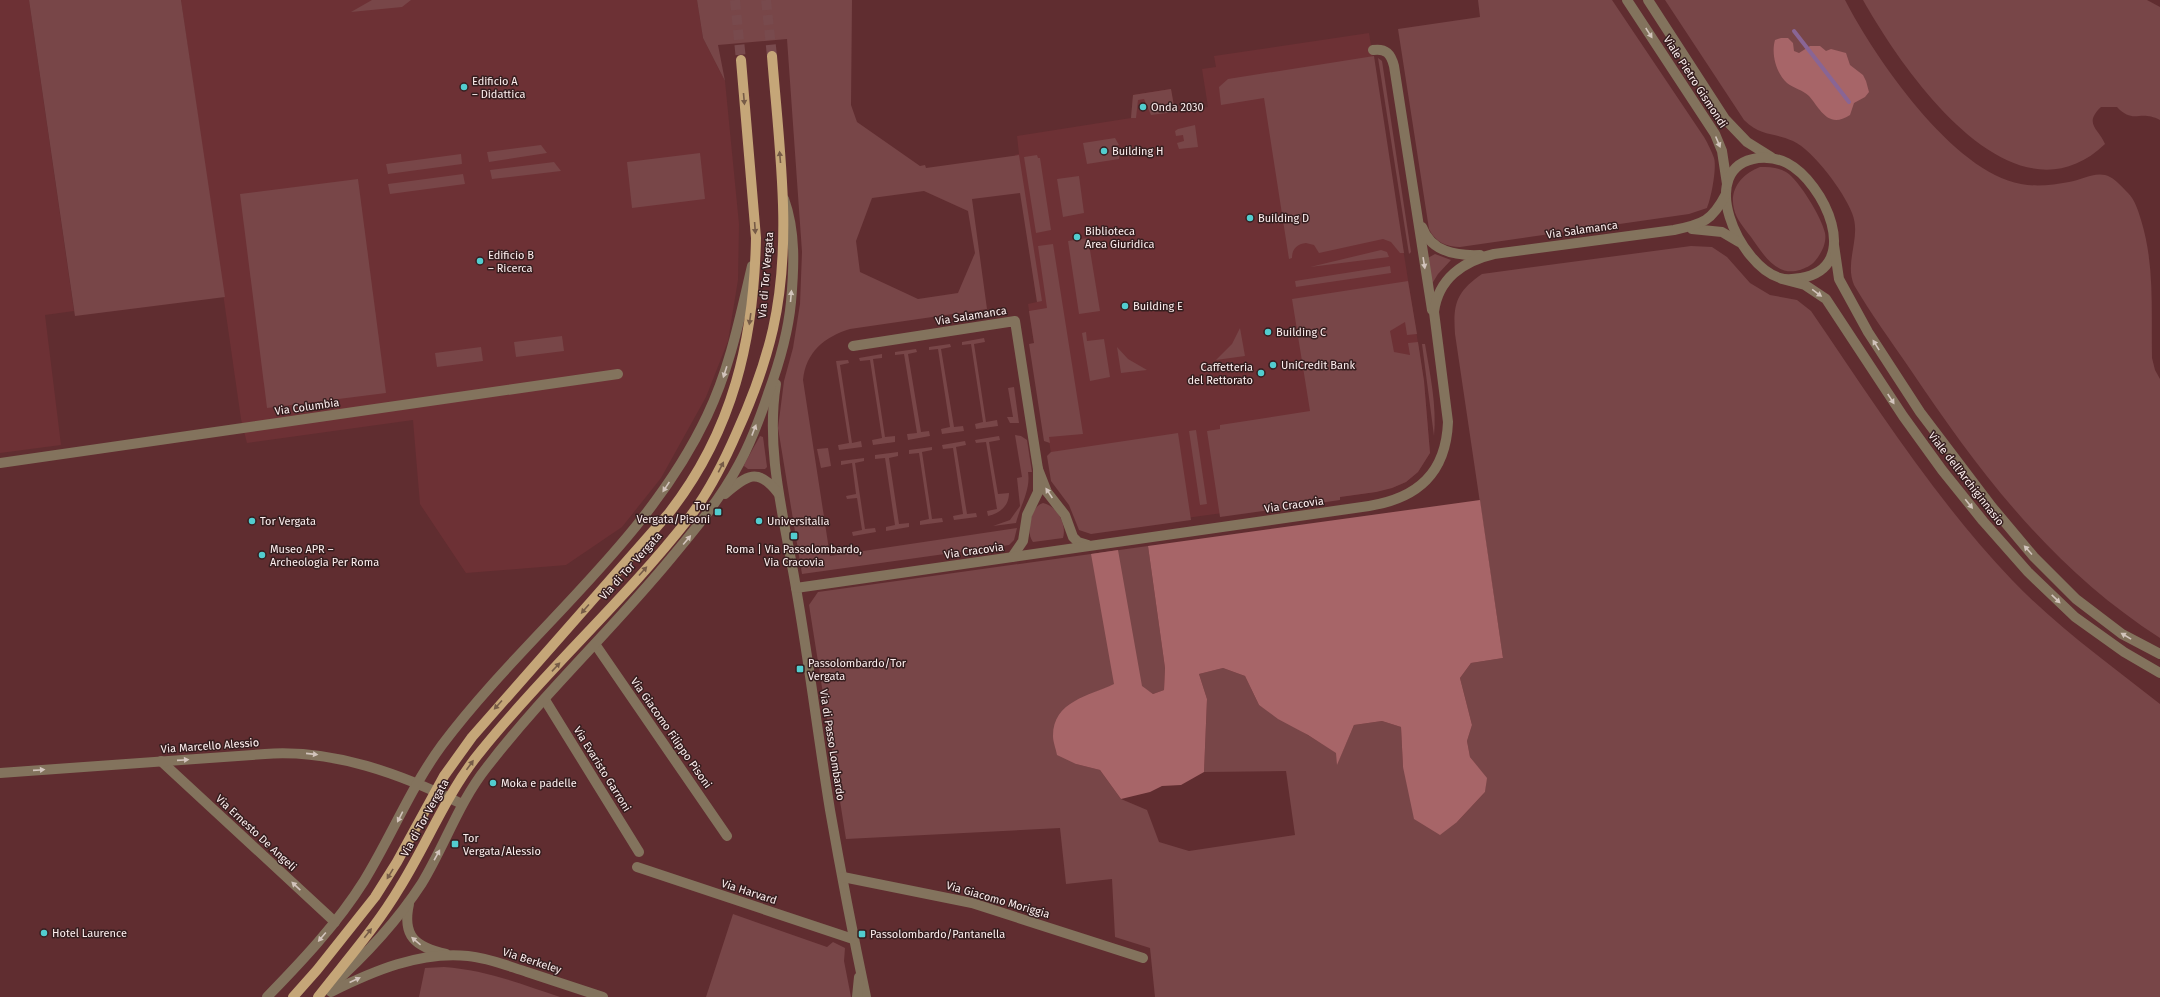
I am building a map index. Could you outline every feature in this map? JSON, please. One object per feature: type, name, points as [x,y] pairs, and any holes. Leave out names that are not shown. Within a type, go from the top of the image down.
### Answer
[{"type":"main road","name":"Via di Tor Vergata","points":[[319,997],[397,893],[449,797],[488,742],[689,518],[716,476],[752,397],[773,329],[781,262],[783,195],[772,56]]},
{"type":"main road","name":"Via di Tor Vergata","points":[[293,997],[374,897],[397,862],[436,791],[458,755],[483,723],[661,522],[689,486],[722,424],[737,381],[749,322],[755,278],[755,253],[741,60]]},
{"type":"street","name":"Viale Pietro Gismondi","points":[[1627,0],[1715,134],[1722,151],[1726,189]]},
{"type":"street","name":"Viale Pietro Gismondi","points":[[1648,0],[1725,119],[1747,142],[1773,158]]},
{"type":"street","points":[[1373,50],[1384,50],[1392,58],[1434,324]]},
{"type":"street","points":[[1758,158],[1773,158],[1795,168],[1815,190],[1831,219],[1834,245],[1829,259],[1818,272],[1802,278],[1782,279],[1765,270],[1734,237],[1722,232],[1697,229],[1674,230],[1701,224],[1715,213],[1735,169],[1743,162],[1758,158]]},
{"type":"street","points":[[1726,189],[1731,222],[1744,247]]},
{"type":"street","points":[[319,997],[367,954],[410,900],[422,882],[448,835],[462,804],[489,763],[653,580],[716,502],[749,444],[780,362],[788,326],[793,272],[793,237],[783,195]]},
{"type":"street","points":[[1416,211],[1427,237],[1441,249],[1460,255],[1494,254]]},
{"type":"street","name":"Via Salamanca","points":[[1494,254],[1674,230]]},
{"type":"street","name":"Viale dell'Archiginnasio","points":[[1834,245],[1839,279],[1870,335],[1920,412],[1999,515],[2047,570],[2086,607],[2122,634],[2160,654]]},
{"type":"street","name":"Via di Tor Vergata","points":[[267,997],[334,922],[377,859],[418,782],[435,755],[458,725],[634,528],[668,486],[700,430],[721,386],[731,352],[755,253]]},
{"type":"street","name":"Via Cracovia","points":[[796,588],[1387,503],[1405,496],[1416,490],[1434,473],[1439,465],[1447,438],[1447,415],[1434,324],[1435,302],[1447,280],[1466,264],[1479,258],[1494,254]]},
{"type":"street","name":"Viale dell'Archiginnasio","points":[[1782,279],[1805,285],[1826,299],[1903,416],[1942,470],[1991,531],[2028,572],[2080,621],[2124,652],[2160,673]]},
{"type":"street","name":"Via Salamanca","points":[[853,346],[1015,321],[1038,469],[1038,492],[1027,515],[1022,544],[1012,557]]},
{"type":"street","name":"Via di Passo Lombardo","points":[[780,362],[775,392],[773,440],[779,495],[796,588],[830,810],[865,997]]},
{"type":"street","name":"Via Columbia","points":[[0,463],[618,374]]},
{"type":"street","name":"Via Salamanca","points":[[1038,469],[1047,492],[1064,514],[1068,526],[1078,542],[1090,546]]},
{"type":"street","name":"Via di Passo Lombardo","points":[[716,502],[739,481],[753,476],[767,480],[779,495]]},
{"type":"street","points":[[1056,551],[1065,543],[1068,526]]},
{"type":"street","points":[[1025,529],[1028,544],[1036,551],[1042,553]]},
{"type":"street","name":"Via Giacomo Filippo Pisoni","points":[[595,644],[728,836]]},
{"type":"street","name":"Via Evaristo Garroni","points":[[545,700],[640,852]]},
{"type":"street","name":"Via Marcello Alessio","points":[[0,773],[276,753],[302,753],[335,758],[418,782],[462,804]]},
{"type":"street","name":"Via Ernesto De Angeli","points":[[161,761],[334,922]]},
{"type":"street","name":"Via Harvard","points":[[637,867],[853,939]]},
{"type":"street","name":"Via Giacomo Moriggia","points":[[843,877],[972,903],[1143,958]]},
{"type":"street","name":"Via Berkeley","points":[[410,900],[406,922],[410,936],[422,946],[451,956]]},
{"type":"street","name":"Via Berkeley","points":[[319,997],[382,969],[416,960],[451,956],[490,960],[603,997]]},
{"type":"shaded area","points":[[0,0],[29,0],[74,311],[45,315],[61,445],[0,453]]},
{"type":"shaded area","points":[[29,0],[181,0],[225,297],[75,316]]},
{"type":"shaded area","points":[[181,0],[697,0],[703,38],[725,81],[739,224],[738,280],[728,341],[706,397],[661,478],[622,527],[566,565],[466,573],[420,504],[413,420],[247,443],[241,419]]},
{"type":"shaded area","points":[[372,0],[411,0],[402,7],[351,12]]},
{"type":"shaded area","points":[[697,0],[852,0],[851,105],[857,122],[920,166],[925,165],[926,168],[1019,155],[1042,301],[1037,302],[1020,193],[972,199],[987,309],[850,329],[841,332],[824,341],[812,354],[808,361],[803,380],[830,556],[1017,528],[1014,540],[1009,545],[802,574],[778,428],[784,381],[793,348],[800,304],[802,252],[787,39],[718,45],[725,81],[703,38]],"holes":[[[924,191],[968,211],[975,253],[958,293],[918,299],[860,272],[856,241],[872,198]]]},
{"type":"shaded area","points":[[1478,0],[1612,0],[1704,137],[1711,150],[1714,158],[1715,169],[1712,191],[1707,208],[1689,214],[1460,247],[1446,245],[1438,240],[1429,229],[1398,29],[1480,17]]},
{"type":"shaded area","points":[[1665,0],[1845,0],[1858,24],[1896,81],[1943,136],[1969,158],[1995,175],[2027,185],[2057,184],[2095,175],[2105,175],[2115,180],[2133,199],[2140,216],[2148,254],[2151,288],[2152,358],[2155,370],[2160,379],[2160,638],[2121,611],[2085,581],[2052,550],[1991,482],[1936,408],[1854,285],[1851,276],[1851,267],[1855,222],[1848,204],[1842,194],[1819,163],[1801,146],[1786,138],[1762,132],[1744,120]]},
{"type":"shaded area","points":[[1863,0],[2147,0],[2160,7],[2160,120],[2147,116],[2128,115],[2117,107],[2101,107],[2093,118],[2093,122],[2105,144],[2070,166],[2034,169],[1999,156],[1964,132],[1933,100],[1905,65]]},
{"type":"shaded area","points":[[1369,33],[1424,381],[1430,453],[1418,472],[1406,482],[1392,488],[1376,492],[1113,528],[1054,473],[1028,304],[1037,302],[1015,155],[1019,154],[1017,136],[1131,118],[1133,95],[1171,89],[1175,112],[1208,107],[1202,69],[1216,67],[1214,56]]},
{"type":"shaded area","points":[[1788,38],[1793,43],[1794,51],[1799,53],[1810,46],[1820,46],[1826,51],[1831,49],[1846,53],[1850,65],[1863,75],[1869,92],[1865,97],[1854,103],[1850,115],[1842,119],[1831,119],[1821,112],[1807,94],[1789,85],[1783,79],[1777,69],[1774,57],[1775,40]]},
{"type":"shaded area","points":[[1374,56],[1404,253],[1400,253],[1391,242],[1383,239],[1319,253],[1314,245],[1306,243],[1300,244],[1293,252],[1292,258],[1289,259],[1264,98],[1221,105],[1219,87],[1228,79]]},
{"type":"shaded area","points":[[1378,58],[1382,61],[1411,252],[1409,254]]},
{"type":"shaded area","points":[[1171,89],[1175,112],[1151,115],[1144,99],[1138,100],[1136,118],[1131,118],[1133,95]]},
{"type":"shaded area","points":[[1195,125],[1198,147],[1179,149],[1177,143],[1184,141],[1183,135],[1176,136],[1175,131]]},
{"type":"shaded area","points":[[1115,138],[1119,145],[1112,146],[1113,152],[1120,151],[1119,159],[1087,164],[1083,143]]},
{"type":"shaded area","points":[[541,145],[547,153],[489,162],[487,152]]},
{"type":"shaded area","points":[[700,153],[705,199],[632,208],[627,162]]},
{"type":"shaded area","points":[[461,154],[462,164],[388,174],[386,164]]},
{"type":"shaded area","points":[[1037,155],[1038,158],[1040,158],[1051,230],[1036,233],[1024,157]]},
{"type":"shaded area","points":[[554,162],[561,171],[492,179],[490,170]]},
{"type":"shaded area","points":[[1760,167],[1779,169],[1791,176],[1809,200],[1823,226],[1825,237],[1821,252],[1812,264],[1806,268],[1791,271],[1777,267],[1765,257],[1741,224],[1737,216],[1733,202],[1735,189],[1743,178]]},
{"type":"shaded area","points":[[463,174],[465,184],[390,194],[388,184]]},
{"type":"shaded area","points":[[1079,176],[1084,213],[1063,217],[1057,179]]},
{"type":"shaded area","points":[[358,179],[386,393],[267,408],[240,194]]},
{"type":"shaded area","points":[[1088,238],[1100,311],[1079,314],[1068,241]]},
{"type":"shaded area","points":[[1053,244],[1083,434],[1049,437],[1050,443],[1044,441],[1029,344],[1034,343],[1029,311],[1047,308],[1038,246]]},
{"type":"shaded area","points":[[1691,246],[1712,247],[1727,257],[1750,283],[1770,295],[1797,300],[1811,311],[1906,449],[1984,549],[2012,580],[2047,613],[2083,644],[2160,704],[2160,997],[1155,997],[1150,948],[1115,937],[1112,879],[1066,884],[1060,828],[846,839],[809,605],[818,592],[1148,546],[1165,668],[1164,690],[1153,694],[1139,687],[1125,684],[1096,692],[1076,764],[1100,770],[1121,799],[1147,810],[1159,842],[1189,851],[1295,835],[1286,771],[1204,772],[1207,699],[1199,674],[1223,668],[1245,676],[1259,705],[1337,753],[1337,764],[1354,725],[1382,721],[1401,727],[1403,767],[1457,822],[1485,792],[1486,778],[1470,757],[1467,741],[1472,725],[1460,678],[1471,663],[1503,658],[1455,334],[1455,314],[1458,300],[1467,287],[1482,274]]},
{"type":"shaded area","points":[[1381,250],[1387,252],[1389,257],[1310,267]]},
{"type":"shaded area","points":[[1435,254],[1451,260],[1438,274],[1430,287],[1426,259]]},
{"type":"shaded area","points":[[1390,266],[1391,273],[1296,287],[1295,281]]},
{"type":"shaded area","points":[[1408,281],[1417,334],[1407,335],[1405,322],[1390,331],[1394,352],[1410,355],[1408,343],[1418,342],[1424,381],[1430,453],[1418,472],[1406,482],[1392,488],[1376,492],[1340,497],[1340,500],[1220,517],[1207,431],[1220,429],[1220,425],[1310,411],[1292,299]]},
{"type":"shaded area","points":[[1240,328],[1245,356],[1216,360],[1232,344]]},
{"type":"shaded area","points":[[1086,332],[1087,341],[1104,339],[1110,377],[1090,381],[1082,333]]},
{"type":"shaded area","points":[[562,336],[564,351],[516,357],[514,342]]},
{"type":"shaded area","points":[[984,338],[985,342],[974,344],[986,422],[997,420],[998,426],[976,429],[975,424],[983,422],[971,344],[962,345],[962,342]]},
{"type":"shaded area","points":[[950,344],[951,347],[941,349],[954,427],[963,426],[964,431],[942,434],[941,429],[950,427],[938,349],[929,350],[929,347]]},
{"type":"shaded area","points":[[1422,344],[1425,344],[1435,413],[1434,436]]},
{"type":"shaded area","points":[[481,347],[483,361],[437,367],[435,353]]},
{"type":"shaded area","points":[[1117,347],[1128,359],[1147,370],[1121,373]]},
{"type":"shaded area","points":[[916,349],[917,352],[908,354],[921,432],[929,431],[930,436],[908,440],[907,434],[917,433],[904,354],[895,355],[895,352]]},
{"type":"shaded area","points":[[882,354],[882,358],[873,359],[885,437],[895,436],[895,442],[873,445],[872,440],[882,438],[870,360],[860,361],[859,358]]},
{"type":"shaded area","points":[[848,360],[849,363],[840,365],[852,443],[861,441],[862,447],[839,450],[838,445],[849,443],[836,361]]},
{"type":"shaded area","points":[[1014,387],[1019,423],[1010,423],[1007,417],[1013,417],[1008,388]]},
{"type":"shaded area","points":[[1196,430],[1207,504],[1200,505],[1189,431]]},
{"type":"shaded area","points":[[1178,433],[1191,520],[1091,534],[1079,530],[1069,505],[1051,481],[1047,456],[1051,452]]},
{"type":"shaded area","points":[[1015,435],[1021,436],[1027,440],[1032,472],[1028,472],[1029,479],[1027,492],[1016,523],[993,526],[1010,520],[1020,506],[1017,478],[1022,477]]},
{"type":"shaded area","points":[[760,436],[763,437],[767,467],[765,469],[748,469],[744,466],[745,463]]},
{"type":"shaded area","points":[[999,436],[1000,440],[989,442],[998,494],[1009,493],[1009,498],[1006,505],[1000,511],[988,516],[987,511],[997,509],[986,442],[976,443],[975,440]]},
{"type":"shaded area","points":[[965,441],[966,445],[956,447],[967,514],[976,513],[977,517],[954,520],[953,516],[963,514],[953,448],[943,449],[942,445]]},
{"type":"shaded area","points":[[932,447],[932,450],[922,452],[932,519],[942,518],[943,522],[920,525],[920,521],[929,519],[919,453],[909,454],[909,450]]},
{"type":"shaded area","points":[[828,448],[831,466],[821,468],[817,449]]},
{"type":"shaded area","points":[[898,452],[898,456],[889,458],[899,524],[909,523],[909,527],[886,531],[886,527],[895,525],[885,458],[875,459],[875,455]]},
{"type":"shaded area","points":[[864,458],[864,461],[855,463],[865,529],[875,528],[876,532],[853,536],[852,532],[862,530],[857,498],[847,499],[846,496],[856,494],[852,463],[841,465],[841,461]]},
{"type":"shaded area","points":[[1480,500],[1503,658],[1471,663],[1460,678],[1472,725],[1467,741],[1470,757],[1487,778],[1485,792],[1457,822],[1440,835],[1414,819],[1403,767],[1401,727],[1382,721],[1354,725],[1337,765],[1336,753],[1308,735],[1278,719],[1259,705],[1245,676],[1223,668],[1199,674],[1207,699],[1204,772],[1181,785],[1162,786],[1150,792],[1121,799],[1100,770],[1076,764],[1057,755],[1053,736],[1055,724],[1059,715],[1074,701],[1114,684],[1091,554],[1118,550],[1142,686],[1153,694],[1164,690],[1165,668],[1148,546]]},
{"type":"shaded area","points":[[1043,503],[1053,508],[1060,516],[1064,527],[1063,538],[1033,542],[1029,526],[1030,520],[1035,509]]},
{"type":"shaded area","points":[[733,914],[827,947],[833,942],[845,948],[844,961],[851,997],[706,997]]},
{"type":"shaded area","points":[[444,967],[489,974],[560,997],[419,997],[425,968]]},
{"type":"waterway","points":[[1794,31],[1849,102]]},
{"type":"tunnel","points":[[735,0],[741,60]]},
{"type":"tunnel","points":[[766,0],[772,56]]},
{"type":"place","name":"Edificio A – Didattica","points":[[464,87]]},
{"type":"place","name":"Onda 2030","points":[[1143,107]]},
{"type":"place","name":"Building H","points":[[1104,151]]},
{"type":"place","name":"Building D","points":[[1250,218]]},
{"type":"place","name":"Biblioteca Area Giuridica","points":[[1077,237]]},
{"type":"place","name":"Edificio B – Ricerca","points":[[480,261]]},
{"type":"place","name":"Building E","points":[[1125,306]]},
{"type":"place","name":"Building C","points":[[1268,332]]},
{"type":"place","name":"UniCredit Bank","points":[[1273,365]]},
{"type":"place","name":"Caffetteria del Rettorato","points":[[1261,373]]},
{"type":"place","name":"Tor Vergata/Pisoni","points":[[718,512]]},
{"type":"place","name":"Tor Vergata","points":[[252,521]]},
{"type":"place","name":"Universitalia","points":[[759,521]]},
{"type":"place","name":"Roma | Via Passolombardo, Via Cracovia","points":[[794,536]]},
{"type":"place","name":"Museo APR – Archeologia Per Roma","points":[[262,555]]},
{"type":"place","name":"Passolombardo/Tor Vergata","points":[[800,669]]},
{"type":"place","name":"Moka e padelle","points":[[493,783]]},
{"type":"place","name":"Tor Vergata/Alessio","points":[[455,844]]},
{"type":"place","name":"Hotel Laurence","points":[[44,933]]},
{"type":"place","name":"Passolombardo/Pantanella","points":[[862,934]]}]
